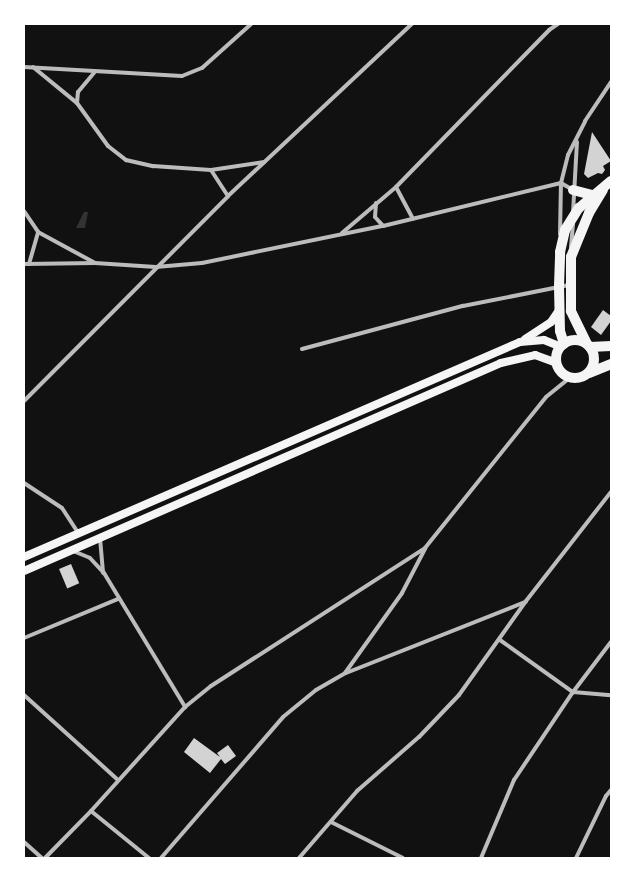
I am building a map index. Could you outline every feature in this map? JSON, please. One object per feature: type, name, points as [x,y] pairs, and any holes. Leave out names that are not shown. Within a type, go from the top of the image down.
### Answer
[{"type":"main road","points":[[558,366],[563,346],[559,310],[560,252],[566,230],[573,216],[592,195],[610,181]]},
{"type":"main road","points":[[589,373],[594,360],[571,311],[569,285],[571,257],[589,213],[610,181]]},
{"type":"main road","points":[[573,190],[592,195]]},
{"type":"main road","points":[[24,557],[127,514],[520,342],[551,322],[559,310]]},
{"type":"main road","points":[[520,342],[544,340],[563,346],[576,340],[588,346],[611,346]]},
{"type":"main road","points":[[24,571],[501,363],[535,354],[558,366],[571,378],[580,377],[611,364]]},
{"type":"main road","points":[[127,514],[131,524]]},
{"type":"main road","points":[[48,547],[52,559]]},
{"type":"street","points":[[24,67],[182,76],[202,68],[251,24]]},
{"type":"street","points":[[24,401],[228,196],[412,24]]},
{"type":"street","points":[[341,234],[396,187],[549,30],[558,24]]},
{"type":"street","points":[[33,67],[77,103],[108,146],[126,160],[153,166],[211,170],[265,162]]},
{"type":"street","points":[[77,103],[78,92],[95,72]]},
{"type":"street","points":[[560,252],[561,183],[568,155],[592,109],[611,82]]},
{"type":"street","points":[[571,257],[573,190],[578,137]]},
{"type":"street","points":[[211,170],[228,196]]},
{"type":"street","points":[[38,232],[26,264],[95,263],[156,267],[202,263],[383,226],[561,183],[573,190]]},
{"type":"street","points":[[396,187],[413,218]]},
{"type":"street","points":[[376,203],[375,218],[383,226]]},
{"type":"street","points":[[24,211],[38,232],[95,263]]},
{"type":"street","points":[[302,349],[463,306],[569,285]]},
{"type":"street","points":[[345,673],[402,593],[425,548],[546,397],[571,378]]},
{"type":"street","points":[[24,484],[62,508],[79,534]]},
{"type":"street","points":[[299,858],[357,791],[439,718],[500,640],[526,602],[611,492]]},
{"type":"street","points":[[100,538],[104,573]]},
{"type":"street","points":[[24,842],[43,858],[92,811],[184,707],[210,686],[425,548]]},
{"type":"street","points":[[72,550],[87,556],[104,573],[118,599],[184,707]]},
{"type":"street","points":[[24,638],[118,599]]},
{"type":"street","points":[[161,858],[283,717],[316,690],[345,673],[526,602]]},
{"type":"street","points":[[500,640],[573,692],[611,695]]},
{"type":"street","points":[[481,858],[514,780],[573,692],[611,642]]},
{"type":"street","points":[[24,695],[118,780]]},
{"type":"street","points":[[576,858],[606,796],[611,790]]},
{"type":"street","points":[[606,796],[611,800]]},
{"type":"street","points":[[92,811],[149,858]]},
{"type":"street","points":[[331,822],[403,858]]},
{"type":"shaded area","points":[[84,212],[88,212],[85,228],[76,228]]},
{"type":"building","points":[[592,132],[611,161],[603,166],[605,170],[602,174],[598,173],[588,178],[584,174]]},
{"type":"building","points":[[603,310],[611,316],[611,321],[601,335],[591,327]]},
{"type":"building","points":[[71,564],[79,583],[67,588],[59,569]]},
{"type":"building","points":[[194,738],[220,757],[217,753],[228,745],[236,756],[225,764],[221,759],[210,773],[184,752]]}]
